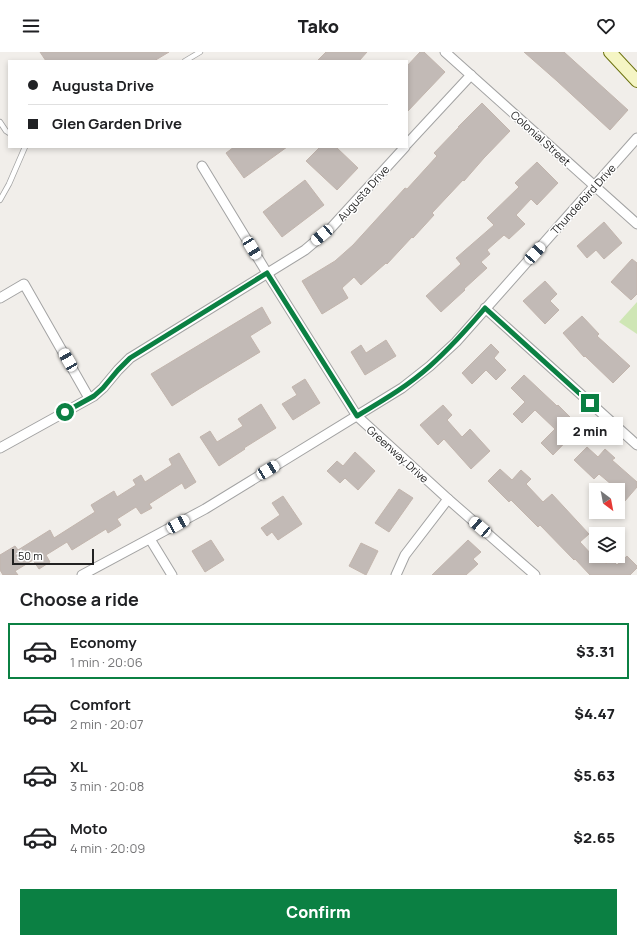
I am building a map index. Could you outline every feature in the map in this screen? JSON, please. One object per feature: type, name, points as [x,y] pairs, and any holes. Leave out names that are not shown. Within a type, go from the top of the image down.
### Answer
[{"type":"main road","points":[[610,52],[637,81]]},
{"type":"street","name":"Colonial Street","points":[[445,52],[637,224]]},
{"type":"street","points":[[408,143],[471,75]]},
{"type":"street","name":"Thunderbird Drive","points":[[82,575],[205,509],[402,388],[430,366],[456,342],[637,138]]},
{"type":"street","name":"Augusta Drive","points":[[1,446],[94,396],[130,358],[305,250],[331,228],[403,148]]},
{"type":"street","name":"Greenway Drive","points":[[202,166],[357,416],[448,499],[535,575]]},
{"type":"street","points":[[0,298],[24,284],[89,398]]},
{"type":"street","points":[[485,308],[637,445]]},
{"type":"street","points":[[396,575],[406,555],[448,499]]},
{"type":"street","points":[[150,539],[172,575]]},
{"type":"lane","points":[[187,60],[200,52]]},
{"type":"lane","points":[[0,122],[8,132]]},
{"type":"lane","points":[[0,200],[9,184],[25,148]]},
{"type":"green space","points":[[637,302],[637,334],[619,322]]},
{"type":"building","points":[[40,52],[169,52],[156,60],[45,60]]},
{"type":"building","points":[[326,52],[367,52],[360,60],[318,60]]},
{"type":"building","points":[[420,52],[424,52],[445,72],[408,111],[408,65]]},
{"type":"building","points":[[524,52],[564,52],[628,110],[610,130]]},
{"type":"building","points":[[482,103],[510,131],[432,213],[434,215],[387,264],[386,263],[361,285],[354,277],[342,288],[348,298],[322,314],[302,281],[335,261],[353,245],[405,188],[407,189],[437,156],[434,153]]},
{"type":"building","points":[[233,148],[286,148],[244,178],[226,153]]},
{"type":"building","points":[[319,148],[337,148],[358,168],[337,190],[306,161]]},
{"type":"building","points":[[537,162],[558,183],[537,205],[531,199],[516,215],[525,224],[509,239],[504,235],[487,250],[490,254],[481,262],[487,268],[441,312],[426,296],[461,264],[456,258],[494,225],[487,218],[519,187],[515,183]]},
{"type":"building","points":[[305,180],[324,205],[282,237],[263,212]]},
{"type":"building","points":[[604,222],[622,243],[604,259],[596,250],[587,258],[577,246]]},
{"type":"building","points":[[632,259],[637,263],[637,294],[631,300],[611,282]]},
{"type":"building","points":[[545,281],[557,294],[550,301],[559,310],[545,324],[523,301]]},
{"type":"building","points":[[262,307],[271,323],[250,336],[260,352],[172,406],[151,374]]},
{"type":"building","points":[[582,316],[599,334],[597,336],[630,366],[613,383],[585,356],[584,357],[563,333]]},
{"type":"building","points":[[386,340],[396,356],[365,375],[351,352],[361,345],[366,353]]},
{"type":"building","points":[[491,344],[499,352],[494,358],[506,370],[496,380],[486,370],[472,384],[462,373]]},
{"type":"building","points":[[524,375],[580,427],[553,455],[541,443],[555,429],[535,410],[522,423],[513,414],[525,402],[511,388]]},
{"type":"building","points":[[305,379],[320,403],[293,420],[282,404],[297,395],[292,387]]},
{"type":"building","points":[[261,404],[276,428],[219,466],[200,437],[210,431],[217,442],[243,426],[238,419]]},
{"type":"building","points":[[443,405],[452,415],[447,420],[462,437],[470,429],[490,451],[471,469],[444,439],[438,445],[420,425]]},
{"type":"building","points":[[587,447],[598,457],[605,449],[615,458],[612,460],[637,482],[637,487],[625,501],[625,483],[610,483],[599,474],[594,479],[574,460]]},
{"type":"building","points":[[355,452],[375,471],[358,490],[345,478],[340,483],[327,471],[337,461],[343,466]]},
{"type":"building","points":[[179,453],[196,482],[185,489],[182,483],[149,504],[152,508],[141,514],[136,507],[117,519],[121,525],[108,533],[106,529],[72,550],[67,542],[46,555],[50,562],[39,569],[33,560],[15,571],[18,575],[3,575],[0,570],[0,555],[15,546],[18,550],[50,530],[54,538],[95,512],[91,505],[114,491],[117,497],[136,485],[133,480],[141,475],[145,482],[172,465],[169,459]]},
{"type":"building","points":[[500,469],[512,480],[521,470],[531,479],[526,484],[543,502],[552,494],[589,534],[580,542],[589,552],[589,563],[615,563],[617,565],[619,563],[625,563],[625,558],[627,556],[637,566],[637,568],[630,575],[590,575],[540,525],[538,527],[511,500],[509,502],[488,481]]},
{"type":"building","points":[[399,489],[413,498],[389,532],[375,523]]},
{"type":"building","points":[[283,496],[302,524],[278,540],[272,532],[267,536],[261,528],[280,515],[272,503]]},
{"type":"building","points":[[211,540],[224,560],[205,572],[192,551]]},
{"type":"building","points":[[468,540],[481,552],[473,559],[478,564],[466,575],[432,575]]},
{"type":"building","points":[[361,543],[378,551],[366,575],[349,566]]},
{"type":"route","points":[[65,412],[94,396],[130,358],[267,273],[357,416],[402,388],[430,366],[456,342],[485,308],[590,403]]}]
